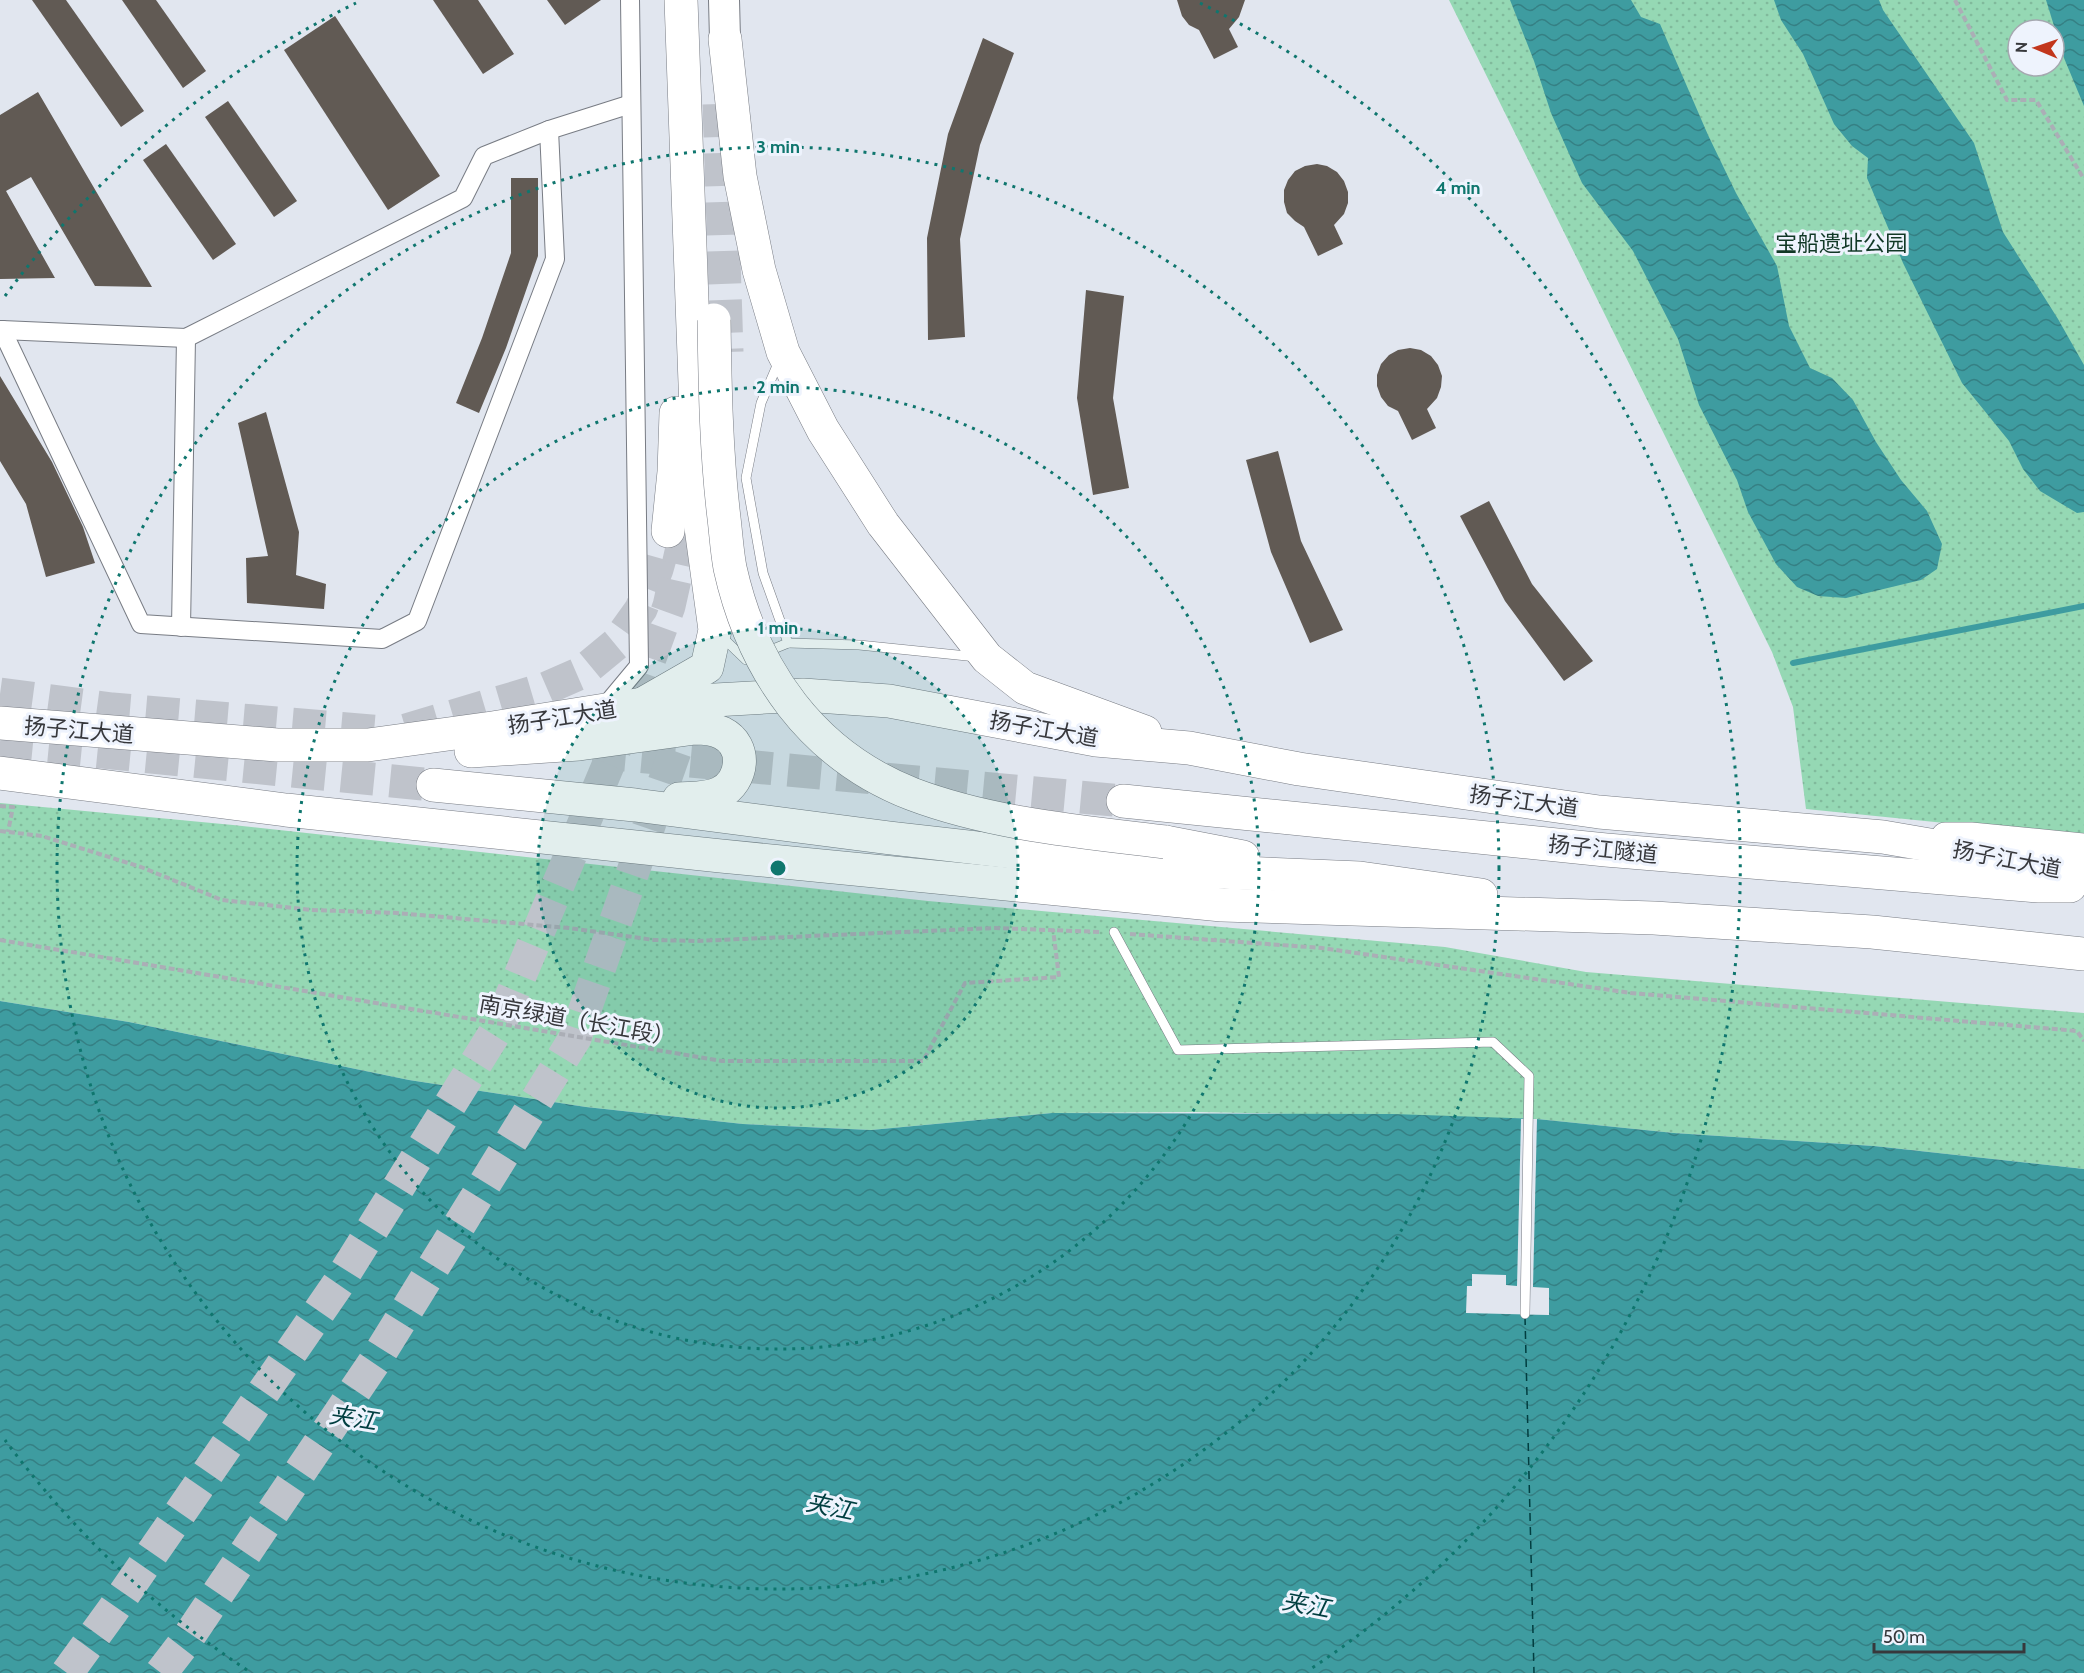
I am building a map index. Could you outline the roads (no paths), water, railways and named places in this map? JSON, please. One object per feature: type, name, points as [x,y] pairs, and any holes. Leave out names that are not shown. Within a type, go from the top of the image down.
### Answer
[{"type":"highway","points":[[663,0],[676,383],[674,472],[668,531]]},
{"type":"highway","points":[[643,704],[707,667],[715,630],[700,520],[681,0]]},
{"type":"highway","points":[[692,0],[714,320],[715,409],[721,498],[730,567],[746,621],[766,669],[790,704],[822,739],[860,769],[912,794],[973,812],[1072,831],[1165,842],[1360,878],[1654,918]]},
{"type":"highway","points":[[725,39],[740,176],[759,270],[783,352],[824,430],[883,524],[987,658],[1025,688],[1189,748]]},
{"type":"highway","name":"扬子江大道","points":[[0,723],[277,745],[368,745],[643,704],[803,695],[889,701],[1096,740],[1189,748],[1299,769],[1599,812],[1882,837],[2046,865],[2084,874]]},
{"type":"highway","points":[[368,745],[457,752],[579,744],[695,728],[724,733],[736,745],[741,761],[739,774],[730,787],[718,795],[635,805]]},
{"type":"highway","points":[[0,772],[286,810],[744,859],[1222,905],[1654,918],[1872,932],[2084,954]]},
{"type":"highway","points":[[433,785],[635,805],[890,838],[1170,870],[1360,878]]},
{"type":"highway","name":"扬子江隧道","points":[[1123,801],[1606,850],[2039,886],[2084,886]]},
{"type":"main road","points":[[723,0],[725,39]]},
{"type":"main road","points":[[1882,837],[1971,836],[2084,847]]},
{"type":"street","points":[[602,711],[639,666],[630,0]]},
{"type":"street","points":[[549,130],[555,259],[417,621],[382,639],[141,624],[1,330],[186,338],[463,198],[484,156],[549,130],[632,104]]},
{"type":"street","points":[[182,627],[186,338]]},
{"type":"lane","points":[[783,352],[761,403],[746,478],[763,573],[788,643]]},
{"type":"lane","points":[[715,630],[746,660],[788,643],[859,645],[987,658]]},
{"type":"lane","points":[[1114,932],[1178,1050],[1493,1042],[1529,1076],[1525,1314]]},
{"type":"water","points":[[1510,0],[1631,0],[1641,17],[1660,24],[1736,193],[1777,266],[1789,326],[1810,368],[1832,378],[1853,400],[1876,442],[1901,480],[1927,511],[1942,544],[1937,569],[1921,580],[1846,598],[1818,596],[1797,587],[1776,564],[1748,512],[1737,480],[1699,405],[1678,339],[1633,251],[1582,183],[1551,113]]},
{"type":"water","points":[[1774,0],[1879,0],[1883,10],[1974,143],[2003,232],[2084,365],[2084,512],[2077,513],[2040,491],[2023,469],[2009,441],[1962,383],[1903,263],[1867,178],[1868,158],[1852,146],[1834,124],[1803,54],[1781,20]]},
{"type":"water","points":[[2046,0],[2084,0],[2084,106],[2066,63],[2066,18],[2052,18]]},
{"type":"water","name":"夹江","points":[[0,1001],[129,1022],[409,1080],[586,1107],[743,1124],[871,1130],[1052,1113],[1393,1114],[1537,1119],[1674,1133],[1874,1146],[2084,1169],[2084,1673],[0,1673]]},
{"type":"waterway","points":[[1793,663],[2084,606]]},
{"type":"tunnel","points":[[719,104],[727,352]]},
{"type":"tunnel","points":[[67,1673],[338,1284],[499,1026],[630,713],[669,606],[685,534],[690,490]]},
{"type":"tunnel","points":[[406,730],[544,689],[581,673],[616,644],[641,609],[664,544]]},
{"type":"tunnel","points":[[0,694],[112,709],[384,732]]},
{"type":"tunnel","points":[[161,1673],[185,1642],[377,1358],[575,1038],[682,731],[688,703]]},
{"type":"tunnel","points":[[0,742],[433,785]]},
{"type":"tunnel","points":[[593,752],[1123,801]]},
{"type":"park label","name":"宝船遗址公园","points":[[1841,243]]}]
